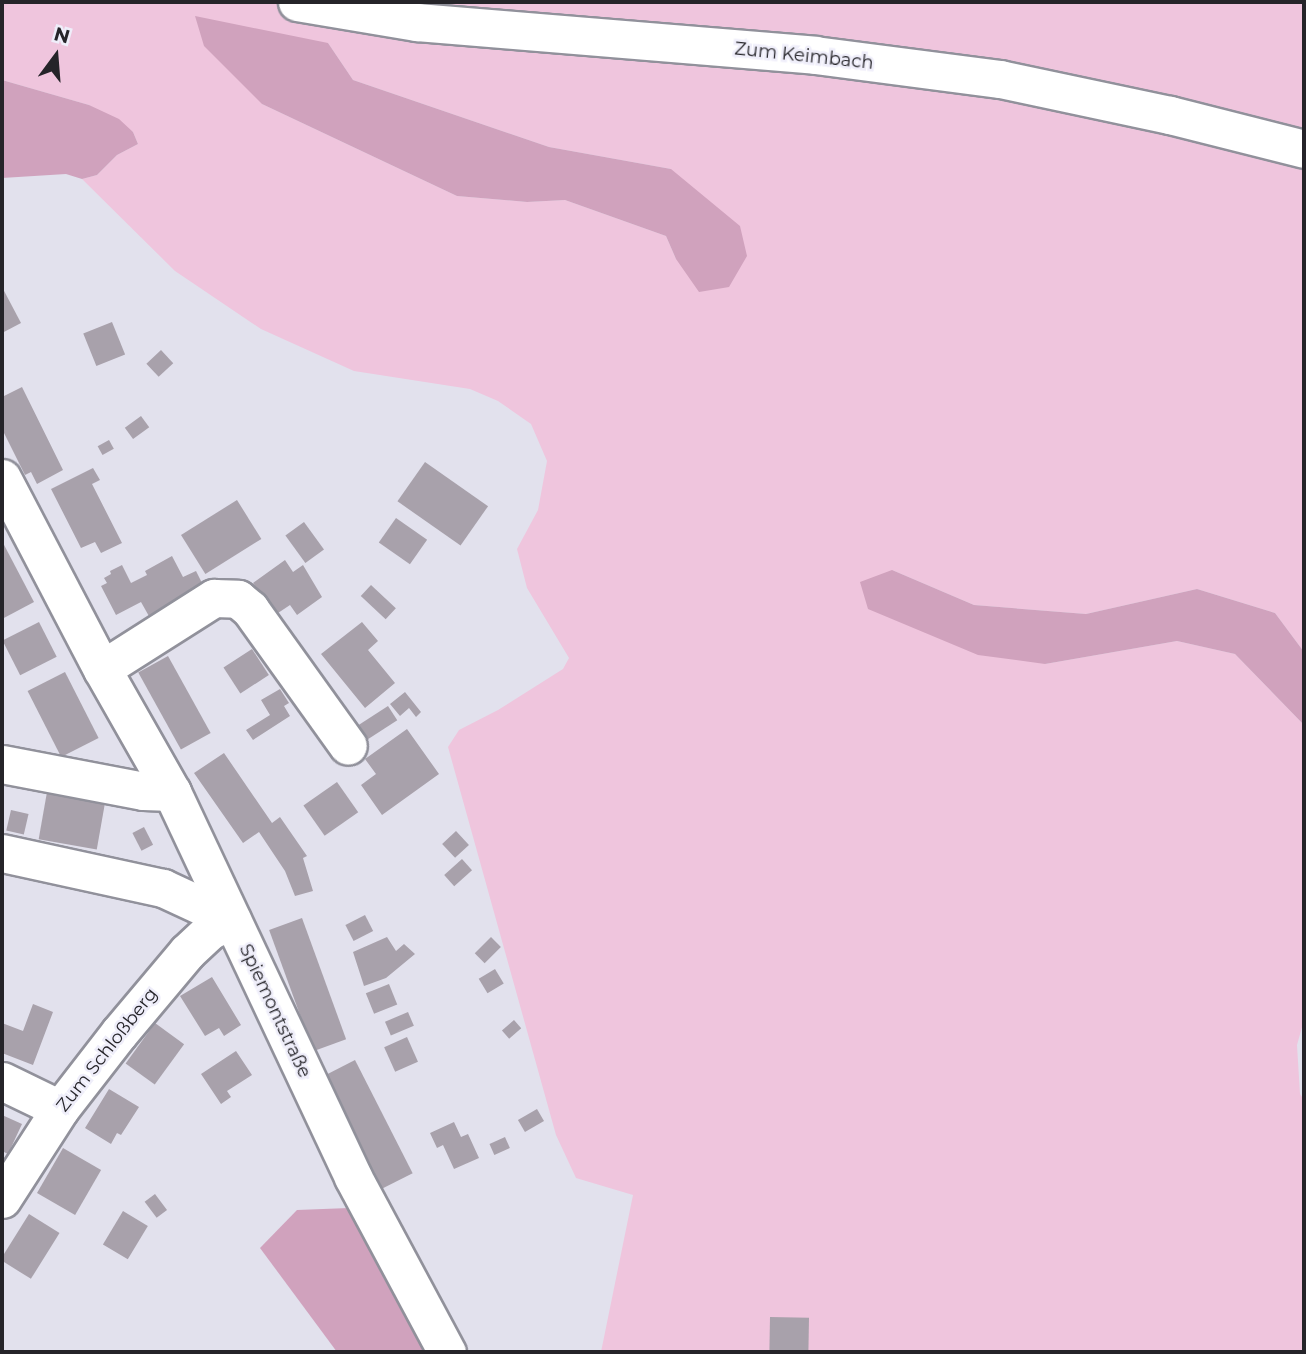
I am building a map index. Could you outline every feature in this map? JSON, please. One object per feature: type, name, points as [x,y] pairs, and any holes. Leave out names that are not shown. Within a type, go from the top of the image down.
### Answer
[{"type":"street","name":"Zum Keimbach","points":[[297,2],[417,22],[815,55],[1000,79],[1170,115],[1304,149]]},
{"type":"street","name":"Spiemontstraße","points":[[2,478],[102,669],[172,792],[353,1177],[447,1352]]},
{"type":"street","points":[[102,669],[214,598],[238,599],[250,609],[348,746]]},
{"type":"street","points":[[2,764],[143,791],[172,792]]},
{"type":"street","points":[[2,853],[163,888],[232,920]]},
{"type":"street","name":"Zum Schloßberg","points":[[2,1199],[60,1109],[187,952],[211,930],[232,920]]},
{"type":"street","points":[[2,1081],[60,1109]]},
{"type":"shaded area","points":[[2,2],[1304,2],[1304,652],[1275,613],[1197,589],[1086,614],[974,605],[892,570],[1045,664],[1177,641],[1235,654],[1304,725],[1304,1020],[1297,1045],[1300,1094],[1304,1100],[1304,1352],[601,1352],[633,1195],[576,1178],[556,1135],[448,747],[459,730],[498,710],[563,669],[569,658],[527,588],[517,549],[538,510],[547,461],[531,424],[498,401],[470,389],[354,371],[261,329],[175,271],[82,179],[97,175],[117,155],[138,144],[133,132],[89,105],[2,80]],"holes":[[[328,43],[353,80],[549,147],[671,169],[676,259],[666,236],[565,200],[527,202],[457,196],[262,104]]]},
{"type":"shaded area","points":[[195,16],[328,43],[353,80],[549,147],[671,169],[740,226],[747,256],[729,287],[699,292],[676,259],[666,236],[565,200],[527,202],[457,196],[262,104],[204,46]]},
{"type":"shaded area","points":[[2,80],[89,105],[119,119],[133,132],[138,144],[117,155],[97,175],[82,179],[66,174],[2,178]]},
{"type":"shaded area","points":[[892,570],[974,605],[1086,614],[1197,589],[1275,613],[1304,652],[1304,725],[1235,654],[1177,641],[1045,664],[978,655],[868,609],[860,582]]},
{"type":"shaded area","points":[[349,1208],[429,1352],[337,1352],[260,1248],[297,1210]]},
{"type":"building","points":[[2,287],[21,323],[2,333]]},
{"type":"building","points":[[112,322],[125,354],[96,366],[83,334]]},
{"type":"building","points":[[161,350],[173,363],[159,377],[146,364]]},
{"type":"building","points":[[22,387],[63,470],[37,484],[31,472],[25,475],[2,429],[2,397]]},
{"type":"building","points":[[141,416],[149,427],[133,439],[125,428]]},
{"type":"building","points":[[109,440],[114,449],[102,455],[98,446]]},
{"type":"building","points":[[425,462],[488,506],[461,545],[397,501]]},
{"type":"building","points":[[93,468],[100,480],[92,484],[122,543],[101,553],[95,542],[81,548],[51,489]]},
{"type":"building","points":[[237,500],[261,539],[205,574],[181,535]]},
{"type":"building","points":[[396,518],[427,540],[410,564],[379,543]]},
{"type":"building","points":[[304,522],[324,550],[305,563],[285,536]]},
{"type":"building","points":[[2,541],[34,602],[2,619]]},
{"type":"building","points":[[172,556],[183,577],[196,571],[204,587],[150,618],[141,602],[116,615],[101,586],[107,583],[104,578],[111,574],[110,571],[122,565],[131,583],[147,575],[145,571]]},
{"type":"building","points":[[285,560],[293,572],[303,565],[322,597],[297,615],[290,605],[275,615],[253,583]]},
{"type":"building","points":[[371,585],[396,608],[386,619],[361,596]]},
{"type":"building","points":[[39,622],[57,657],[20,675],[2,641]]},
{"type":"building","points":[[362,622],[378,641],[368,650],[395,683],[365,708],[321,654]]},
{"type":"building","points":[[252,649],[269,675],[240,694],[223,668]]},
{"type":"building","points":[[168,656],[211,733],[181,749],[138,672]]},
{"type":"building","points":[[65,672],[99,738],[61,757],[28,691]]},
{"type":"building","points":[[280,689],[289,703],[284,706],[290,716],[253,740],[246,730],[270,715],[261,700]]},
{"type":"building","points":[[405,692],[421,712],[416,717],[409,708],[400,716],[390,704]]},
{"type":"building","points":[[388,706],[397,720],[363,743],[354,728]]},
{"type":"building","points":[[407,729],[439,774],[382,815],[361,785],[376,774],[365,759]]},
{"type":"building","points":[[224,753],[272,823],[280,817],[307,856],[303,858],[313,891],[295,896],[285,871],[259,832],[243,843],[194,773]]},
{"type":"building","points":[[337,782],[358,812],[325,836],[303,806]]},
{"type":"building","points":[[47,792],[105,802],[97,850],[39,839]]},
{"type":"building","points":[[11,810],[29,814],[24,835],[6,830]]},
{"type":"building","points":[[144,827],[153,845],[141,851],[132,833]]},
{"type":"building","points":[[456,831],[469,845],[455,858],[442,844]]},
{"type":"building","points":[[462,859],[472,870],[454,886],[444,875]]},
{"type":"building","points":[[365,915],[373,931],[354,941],[345,925]]},
{"type":"building","points":[[302,918],[346,1039],[313,1051],[269,930]]},
{"type":"building","points":[[387,937],[396,951],[404,944],[415,954],[386,978],[364,986],[353,952]]},
{"type":"building","points":[[491,937],[501,947],[485,963],[475,953]]},
{"type":"building","points":[[495,969],[504,984],[487,993],[479,979]]},
{"type":"building","points":[[212,977],[241,1025],[224,1036],[219,1028],[205,1036],[180,996]]},
{"type":"building","points":[[389,984],[397,1004],[374,1014],[366,993]]},
{"type":"building","points":[[33,1004],[53,1012],[33,1065],[2,1053],[2,1023],[23,1031]]},
{"type":"building","points":[[408,1012],[414,1026],[391,1036],[385,1022]]},
{"type":"building","points":[[514,1020],[521,1028],[509,1039],[502,1030]]},
{"type":"building","points":[[155,1023],[184,1044],[155,1085],[126,1063]]},
{"type":"building","points":[[407,1037],[418,1062],[395,1072],[384,1047]]},
{"type":"building","points":[[236,1051],[252,1075],[227,1091],[231,1097],[221,1104],[201,1074]]},
{"type":"building","points":[[355,1060],[413,1173],[382,1189],[325,1075]]},
{"type":"building","points":[[109,1089],[139,1107],[121,1135],[117,1133],[111,1144],[85,1128]]},
{"type":"building","points":[[537,1109],[544,1121],[525,1132],[518,1120]]},
{"type":"building","points":[[2,1115],[22,1124],[8,1154],[2,1151]]},
{"type":"building","points":[[454,1122],[461,1137],[468,1134],[479,1158],[454,1169],[443,1145],[437,1148],[430,1133]]},
{"type":"building","points":[[505,1137],[510,1148],[494,1155],[489,1144]]},
{"type":"building","points":[[63,1148],[101,1170],[75,1215],[37,1193]]},
{"type":"building","points":[[155,1194],[167,1210],[157,1218],[145,1202]]},
{"type":"building","points":[[123,1211],[148,1226],[128,1259],[103,1244]]},
{"type":"building","points":[[29,1214],[60,1233],[31,1279],[2,1261]]},
{"type":"building","points":[[770,1317],[809,1318],[808,1352],[769,1352]]}]
